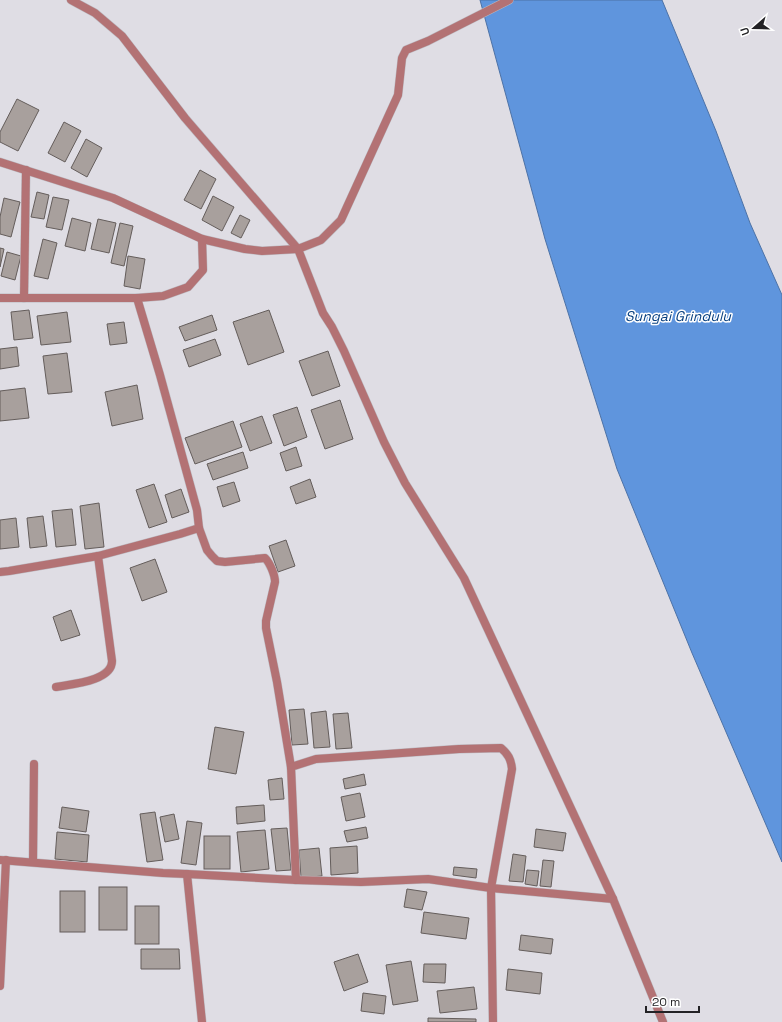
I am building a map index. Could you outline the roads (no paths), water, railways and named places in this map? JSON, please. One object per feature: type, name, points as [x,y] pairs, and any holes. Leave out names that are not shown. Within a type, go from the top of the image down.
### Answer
[{"type":"street","points":[[71,0],[94,13],[122,36],[185,118],[298,249],[323,313],[344,350],[384,442],[405,483],[464,578],[613,899],[663,1022]]},
{"type":"street","points":[[0,162],[113,198],[202,239],[245,249],[262,251],[298,249],[321,240],[341,220],[398,95],[402,58],[406,50],[428,41],[509,0]]},
{"type":"street","points":[[24,298],[26,170]]},
{"type":"street","points":[[0,298],[137,298],[163,296],[188,287],[203,270],[202,239]]},
{"type":"street","points":[[137,298],[160,375],[194,502],[199,528],[207,550],[217,561],[225,562],[265,558],[274,576],[275,582],[266,621],[266,628],[277,682],[291,767],[296,880]]},
{"type":"street","points":[[0,572],[98,556],[199,528]]},
{"type":"street","points":[[56,687],[94,679],[107,672],[112,666],[98,556]]},
{"type":"street","points":[[291,767],[316,759],[459,749],[501,748],[509,755],[512,769],[491,888],[493,1022]]},
{"type":"street","points":[[33,862],[34,764]]},
{"type":"street","points":[[0,986],[3,860],[163,873],[296,880],[361,882],[428,879],[491,888],[613,899]]},
{"type":"street","points":[[187,874],[202,1022]]},
{"type":"water","name":"Sungai Grindulu","points":[[480,0],[662,0],[716,131],[750,223],[782,295],[782,862],[692,653],[617,469],[545,239]]}]
